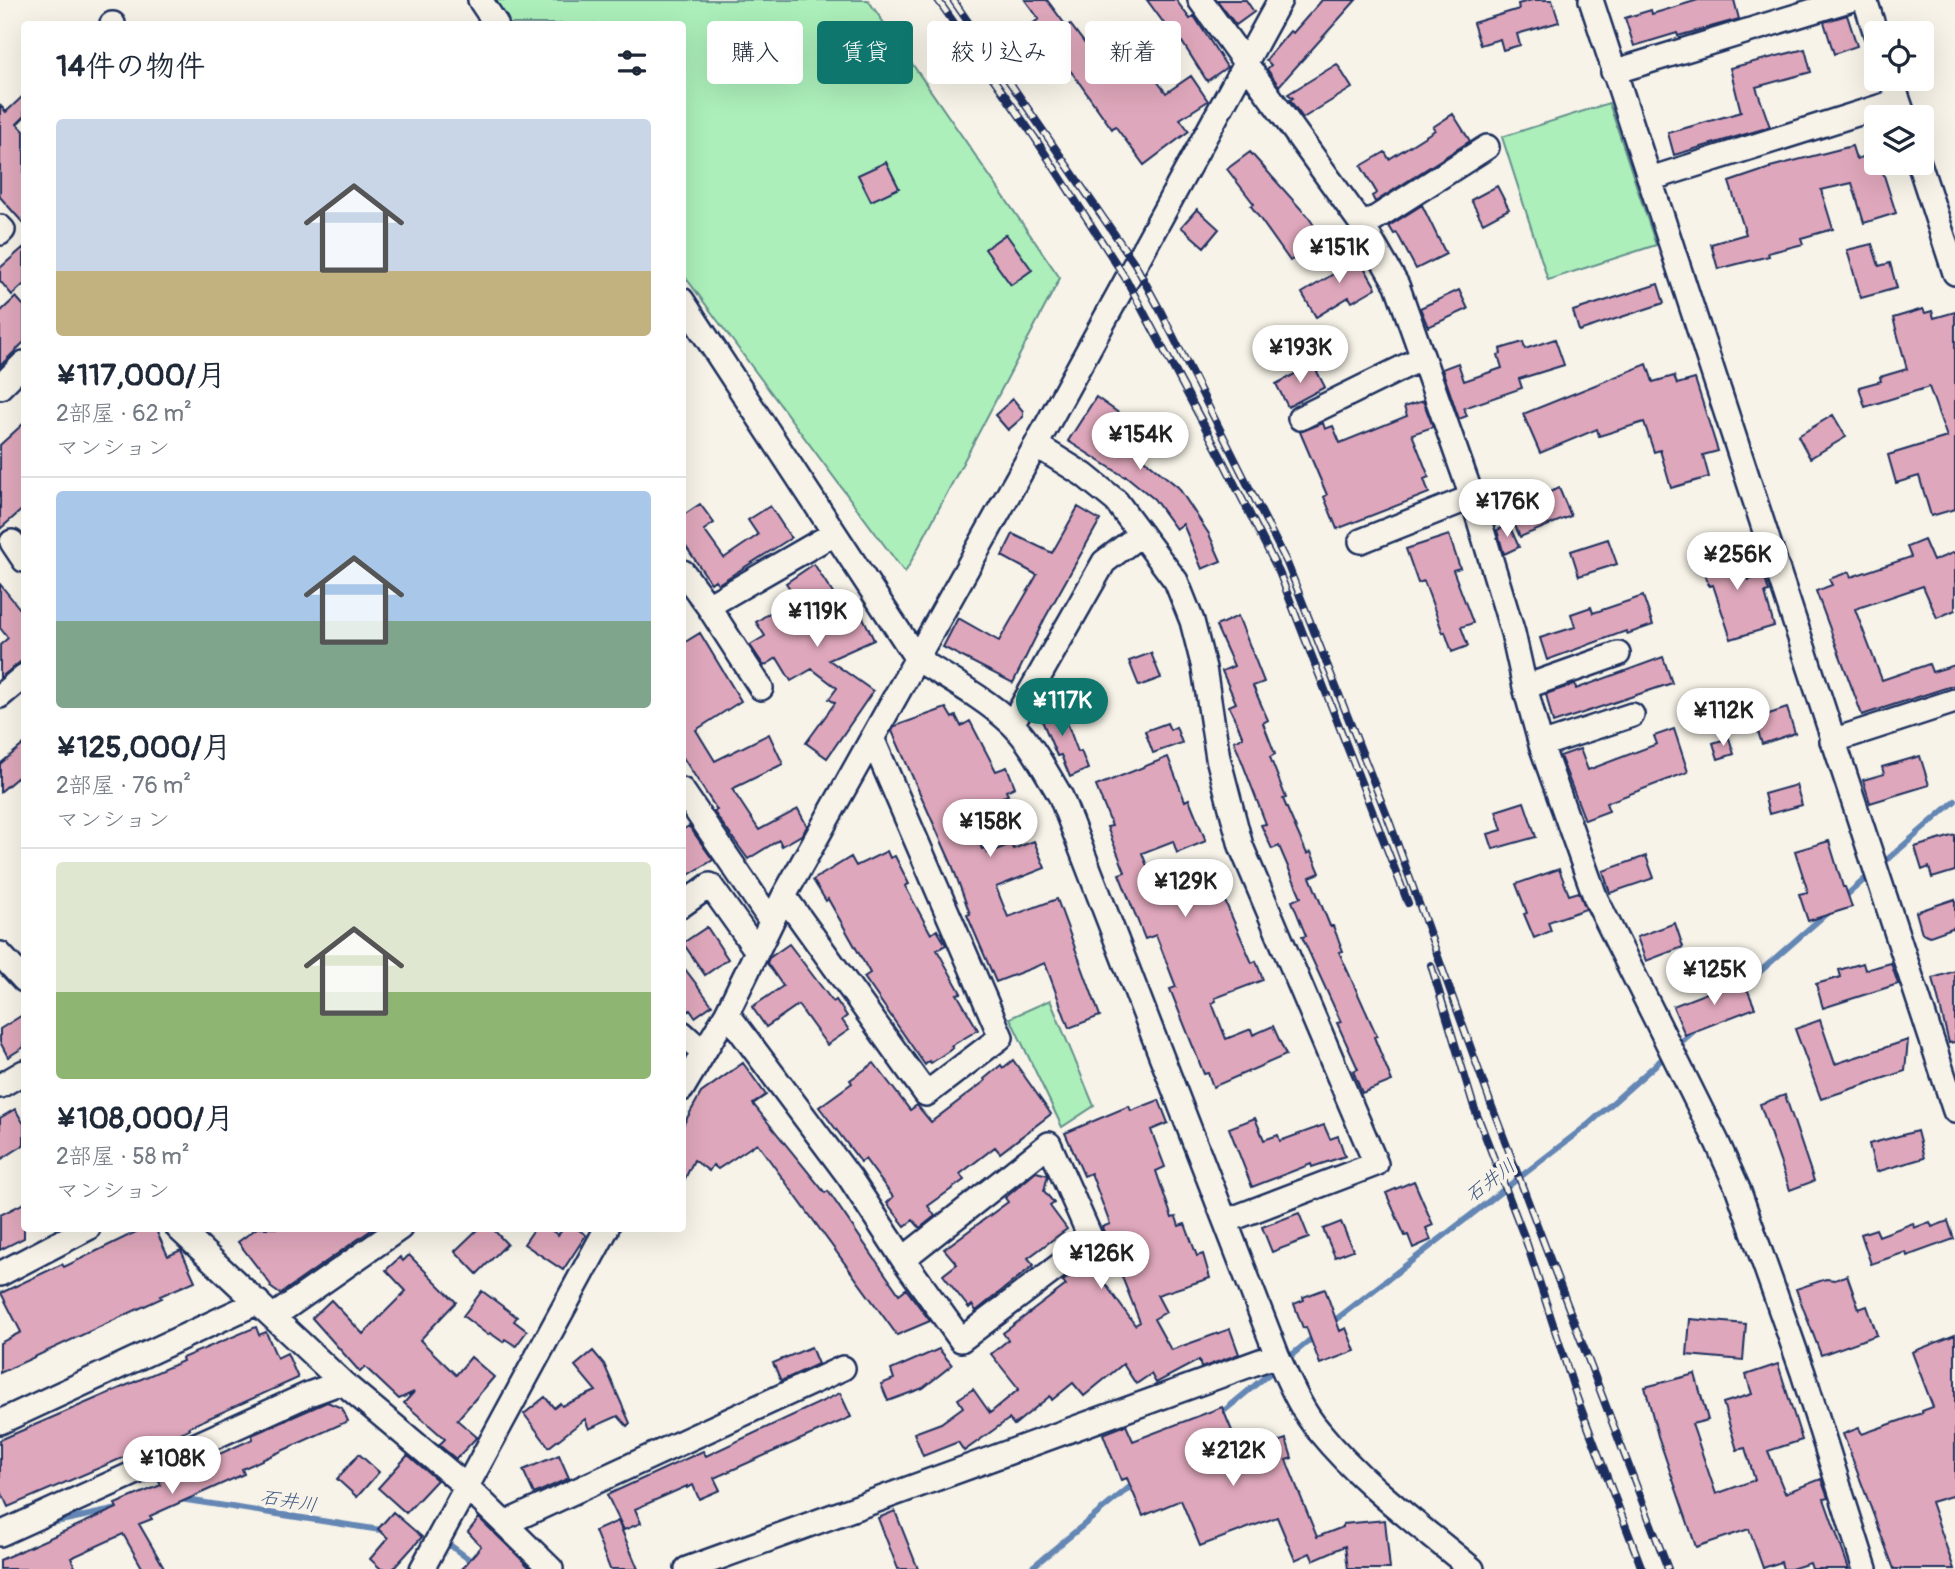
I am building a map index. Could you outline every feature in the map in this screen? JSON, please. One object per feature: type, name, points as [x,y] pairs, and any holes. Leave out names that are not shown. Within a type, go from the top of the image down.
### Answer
[{"type":"street","points":[[480,0],[494,21]]},
{"type":"street","points":[[1200,0],[1363,226],[1397,285],[1472,497],[1513,633],[1541,744],[1595,899],[1738,1189],[1803,1373],[1865,1569]]},
{"type":"street","points":[[686,1082],[727,1013],[784,896],[1280,0]]},
{"type":"street","points":[[1591,0],[1955,1111]]},
{"type":"street","points":[[1613,72],[1850,0]]},
{"type":"street","points":[[1865,0],[1872,21]]},
{"type":"street","points":[[1650,179],[1864,119]]},
{"type":"street","points":[[1363,226],[1487,147]]},
{"type":"street","points":[[1923,175],[1955,273]]},
{"type":"street","points":[[686,306],[917,659],[1012,724],[1039,760],[1061,797],[1277,1355],[1295,1395],[1318,1430],[1367,1480],[1472,1569]]},
{"type":"street","points":[[1300,418],[1422,358]]},
{"type":"street","points":[[0,387],[21,366]]},
{"type":"street","points":[[1036,445],[1084,475],[1115,501],[1176,581],[1192,621],[1204,668],[1218,758],[1241,846],[1376,1164],[1226,1221]]},
{"type":"street","points":[[1361,541],[1472,497]]},
{"type":"street","points":[[708,606],[833,534]]},
{"type":"street","points":[[1012,724],[1104,562],[1141,534]]},
{"type":"street","points":[[686,576],[761,688]]},
{"type":"street","points":[[1525,687],[1618,654]]},
{"type":"street","points":[[0,696],[21,678]]},
{"type":"street","points":[[1832,741],[1955,701]]},
{"type":"street","points":[[1541,744],[1632,715]]},
{"type":"street","points":[[784,896],[926,1094],[1001,1037],[872,738]]},
{"type":"street","points":[[686,796],[771,921]]},
{"type":"street","points":[[686,902],[710,885],[757,951]]},
{"type":"street","points":[[0,954],[21,977]]},
{"type":"street","points":[[727,1013],[850,1178],[904,1259],[961,1340],[1092,1241],[1049,1144],[904,1259]]},
{"type":"street","points":[[686,1037],[703,1052]]},
{"type":"street","points":[[0,1086],[21,1074]]},
{"type":"street","points":[[0,1274],[80,1232]]},
{"type":"street","points":[[182,1232],[342,1382],[467,1487],[551,1569]]},
{"type":"street","points":[[0,1422],[266,1309],[393,1232]]},
{"type":"street","points":[[422,1569],[605,1232]]},
{"type":"street","points":[[687,1569],[1277,1355]]},
{"type":"street","points":[[506,1523],[843,1368]]},
{"type":"street","points":[[0,1534],[309,1394],[342,1382]]},
{"type":"green space","points":[[479,0],[868,0],[883,21],[817,21],[817,84],[913,84],[913,65],[1060,278],[905,573],[686,278],[686,21],[495,21]]},
{"type":"green space","points":[[1609,103],[1656,245],[1548,280],[1502,137]]},
{"type":"green space","points":[[1050,1000],[1094,1106],[1062,1127],[1010,1018]]},
{"type":"building","points":[[1025,0],[1047,0],[1063,21],[1036,21],[1039,19]]},
{"type":"building","points":[[1147,0],[1176,0],[1190,19],[1194,16],[1227,67],[1207,81],[1181,43],[1181,21],[1162,21]]},
{"type":"building","points":[[1217,0],[1246,0],[1254,12],[1236,25]]},
{"type":"building","points":[[1322,0],[1356,0],[1279,86],[1267,69],[1271,65],[1266,60],[1290,31],[1293,33]]},
{"type":"building","points":[[1532,0],[1552,0],[1559,22],[1517,34],[1520,45],[1503,50],[1500,39],[1480,45],[1473,23],[1519,9],[1518,4]]},
{"type":"building","points":[[1698,0],[1734,0],[1739,19],[1634,46],[1625,18],[1651,10],[1652,14]]},
{"type":"building","points":[[1847,15],[1857,46],[1834,54],[1824,22]]},
{"type":"building","points":[[1071,25],[1085,44],[1085,84],[1159,84],[1166,93],[1191,76],[1208,101],[1180,119],[1189,131],[1144,165],[1115,126],[1112,129],[1073,74]]},
{"type":"building","points":[[1805,49],[1811,72],[1756,87],[1770,127],[1674,155],[1668,133],[1741,112],[1730,68]]},
{"type":"building","points":[[1337,64],[1352,88],[1303,118],[1290,100],[1293,98],[1288,94]]},
{"type":"building","points":[[21,98],[21,120],[17,124],[21,128],[21,221],[0,197],[0,105],[6,112]]},
{"type":"building","points":[[1453,114],[1470,141],[1375,202],[1372,196],[1377,193],[1361,166],[1385,152],[1389,159],[1435,130],[1433,127]]},
{"type":"building","points":[[1852,146],[1856,159],[1864,157],[1864,175],[1884,175],[1896,213],[1864,223],[1852,183],[1821,190],[1833,229],[1801,238],[1803,244],[1768,253],[1769,256],[1718,269],[1711,244],[1746,234],[1729,182],[1770,167]]},
{"type":"building","points":[[1250,152],[1309,218],[1323,239],[1290,261],[1251,206],[1254,204],[1227,169]]},
{"type":"building","points":[[886,162],[899,188],[871,201],[858,175]]},
{"type":"building","points":[[1497,186],[1509,209],[1483,223],[1471,200]]},
{"type":"building","points":[[1422,205],[1446,254],[1416,269],[1397,233],[1394,234],[1389,226]]},
{"type":"building","points":[[1197,209],[1219,229],[1204,247],[1181,227]]},
{"type":"building","points":[[1006,234],[1032,270],[1011,285],[985,249]]},
{"type":"building","points":[[1872,244],[1879,266],[1890,263],[1897,288],[1861,298],[1847,250]]},
{"type":"building","points":[[21,250],[21,287],[12,295],[0,281],[0,268]]},
{"type":"building","points":[[1340,250],[1351,268],[1361,262],[1376,288],[1352,302],[1349,297],[1316,317],[1302,293],[1335,273],[1326,259]]},
{"type":"building","points":[[1658,284],[1664,303],[1579,331],[1573,311]]},
{"type":"building","points":[[1459,290],[1468,309],[1428,327],[1420,308]]},
{"type":"building","points":[[16,297],[21,303],[21,345],[0,366],[0,312]]},
{"type":"building","points":[[1923,309],[1925,313],[1932,311],[1934,318],[1955,312],[1955,509],[1931,516],[1919,476],[1896,483],[1888,455],[1947,437],[1929,387],[1865,407],[1859,387],[1881,381],[1880,377],[1907,369],[1893,318]]},
{"type":"building","points":[[1555,339],[1564,365],[1519,379],[1522,388],[1464,408],[1467,416],[1459,419],[1442,369],[1458,363],[1464,381],[1502,368],[1498,355],[1501,354],[1500,349],[1523,342],[1525,349]]},
{"type":"building","points":[[1313,364],[1325,387],[1288,407],[1276,384]]},
{"type":"building","points":[[1647,364],[1653,382],[1674,376],[1677,384],[1695,379],[1718,451],[1703,455],[1709,477],[1671,488],[1660,450],[1654,452],[1644,422],[1599,436],[1597,429],[1540,453],[1523,414]]},
{"type":"building","points":[[1096,397],[1120,414],[1116,419],[1149,442],[1140,456],[1178,487],[1209,534],[1221,561],[1202,569],[1183,524],[1176,529],[1154,499],[1126,476],[1068,441]]},
{"type":"building","points":[[1013,399],[1023,411],[1023,417],[1008,430],[995,415]]},
{"type":"building","points":[[1423,401],[1433,427],[1412,434],[1429,477],[1424,479],[1429,493],[1337,529],[1324,497],[1327,495],[1300,432],[1323,423],[1325,429],[1333,426],[1340,443],[1407,416],[1404,407]]},
{"type":"building","points":[[1833,415],[1846,437],[1810,458],[1798,436]]},
{"type":"building","points":[[21,426],[21,511],[0,529],[0,445]]},
{"type":"building","points":[[1559,488],[1571,516],[1520,537],[1508,510]]},
{"type":"building","points":[[700,504],[714,523],[704,530],[724,558],[758,535],[748,520],[770,506],[791,538],[718,584],[715,580],[711,583],[686,547],[686,513]]},
{"type":"building","points":[[1078,507],[1100,520],[1045,618],[1013,683],[943,647],[958,618],[999,641],[1037,575],[1002,556],[1013,534],[1052,553]]},
{"type":"building","points":[[1509,525],[1519,547],[1504,554],[1497,530]]},
{"type":"building","points":[[1449,535],[1460,568],[1453,570],[1473,623],[1461,627],[1468,646],[1452,652],[1424,581],[1418,583],[1406,549]]},
{"type":"building","points":[[1608,539],[1617,564],[1579,576],[1571,551]]},
{"type":"building","points":[[1924,540],[1933,561],[1955,552],[1955,610],[1937,618],[1923,586],[1855,609],[1882,680],[1929,664],[1932,672],[1955,665],[1955,685],[1862,715],[1816,591],[1832,585],[1829,579],[1849,572],[1851,577],[1911,557],[1907,547]]},
{"type":"building","points":[[1720,542],[1724,555],[1740,553],[1749,580],[1764,575],[1769,592],[1765,593],[1774,626],[1731,639],[1713,585],[1709,586],[1697,549]]},
{"type":"building","points":[[814,564],[848,617],[860,611],[874,640],[829,660],[873,691],[827,758],[806,743],[835,703],[829,699],[837,688],[812,669],[791,681],[777,658],[764,666],[750,645],[765,636],[756,622],[795,596],[786,583]]},
{"type":"building","points":[[0,584],[21,610],[21,661],[0,678],[0,645],[8,638],[0,628]]},
{"type":"building","points":[[1643,596],[1653,625],[1627,634],[1626,631],[1547,660],[1540,638],[1575,627],[1571,614],[1591,607],[1593,613]]},
{"type":"building","points":[[1238,616],[1264,682],[1253,686],[1268,720],[1263,723],[1275,754],[1270,757],[1286,798],[1283,799],[1307,854],[1311,852],[1320,873],[1310,877],[1330,926],[1333,926],[1343,951],[1339,952],[1377,1036],[1374,1037],[1392,1081],[1362,1093],[1353,1071],[1358,1069],[1337,1023],[1341,1022],[1302,937],[1306,936],[1292,901],[1301,897],[1279,846],[1272,849],[1261,825],[1266,824],[1234,741],[1243,737],[1229,706],[1236,703],[1222,671],[1234,666],[1216,626]]},
{"type":"building","points":[[700,633],[741,701],[696,730],[715,761],[769,734],[783,764],[732,789],[759,830],[798,809],[807,826],[803,834],[782,846],[779,840],[748,859],[714,812],[717,810],[686,762],[686,642]]},
{"type":"building","points":[[1151,653],[1161,678],[1139,686],[1129,661]]},
{"type":"building","points":[[1663,657],[1672,683],[1553,723],[1546,694],[1575,684],[1576,689]]},
{"type":"building","points":[[1059,701],[1078,752],[1081,751],[1088,769],[1070,777],[1061,755],[1057,756],[1037,709]]},
{"type":"building","points":[[946,708],[952,718],[956,716],[961,726],[970,721],[996,771],[1007,767],[1015,787],[1006,791],[1008,795],[966,811],[982,849],[986,848],[988,853],[1011,844],[1013,849],[1034,841],[1045,868],[996,887],[1008,917],[1057,899],[1100,1016],[1069,1028],[1045,963],[996,982],[967,915],[970,914],[952,865],[892,731],[895,726]]},
{"type":"building","points":[[1787,708],[1795,733],[1762,744],[1754,719]]},
{"type":"building","points":[[1167,723],[1170,730],[1176,727],[1182,743],[1153,753],[1145,731]]},
{"type":"building","points":[[1674,729],[1688,772],[1606,803],[1609,811],[1585,820],[1560,756],[1580,749],[1588,770],[1657,744],[1654,736]]},
{"type":"building","points":[[1729,738],[1734,754],[1718,759],[1713,743]]},
{"type":"building","points":[[21,746],[21,774],[0,792],[0,764]]},
{"type":"building","points":[[1920,756],[1929,785],[1870,803],[1863,780],[1884,774],[1882,767]]},
{"type":"building","points":[[1168,757],[1185,801],[1189,799],[1206,841],[1177,853],[1173,841],[1142,853],[1154,884],[1172,877],[1178,891],[1214,876],[1252,963],[1256,961],[1263,980],[1215,998],[1216,1001],[1212,1003],[1226,1039],[1251,1029],[1253,1035],[1273,1026],[1286,1055],[1213,1087],[1208,1073],[1204,1074],[1170,989],[1176,987],[1156,935],[1145,939],[1119,874],[1125,872],[1107,827],[1112,826],[1096,786]]},
{"type":"building","points":[[1796,785],[1802,805],[1769,814],[1764,794]]},
{"type":"building","points":[[1524,802],[1536,837],[1493,849],[1488,834],[1502,830],[1496,811]]},
{"type":"building","points":[[689,826],[713,860],[686,877],[686,828]]},
{"type":"building","points":[[1955,835],[1955,871],[1932,878],[1929,867],[1922,870],[1915,847]]},
{"type":"building","points":[[1829,841],[1852,907],[1808,921],[1799,894],[1808,892],[1795,851]]},
{"type":"building","points":[[887,851],[890,858],[895,856],[909,884],[905,886],[931,934],[937,930],[946,945],[937,950],[961,993],[957,994],[978,1030],[925,1065],[864,977],[870,973],[828,899],[826,901],[813,880],[851,857],[856,866]]},
{"type":"building","points":[[1646,856],[1654,878],[1610,893],[1603,871]]},
{"type":"building","points":[[1559,869],[1569,895],[1579,892],[1586,909],[1548,922],[1551,931],[1534,938],[1516,884]]},
{"type":"building","points":[[1955,899],[1955,927],[1930,936],[1922,933],[1916,912]]},
{"type":"building","points":[[1675,923],[1683,947],[1646,961],[1637,937]]},
{"type":"building","points":[[707,927],[728,959],[705,975],[686,947],[686,941]]},
{"type":"building","points":[[789,944],[833,1002],[836,1000],[847,1016],[842,1020],[849,1030],[827,1045],[798,1005],[766,1027],[752,1007],[783,986],[767,963],[769,958]]},
{"type":"building","points":[[1863,963],[1865,970],[1891,963],[1898,984],[1823,1008],[1816,984],[1841,977],[1839,970]]},
{"type":"building","points":[[686,970],[712,1005],[695,1017],[690,1010],[686,1012]]},
{"type":"building","points":[[1955,971],[1955,1042],[1949,1043],[1933,978]]},
{"type":"building","points":[[1743,979],[1755,1008],[1685,1035],[1673,1006]]},
{"type":"building","points":[[21,1016],[21,1049],[8,1057],[0,1042],[0,1029]]},
{"type":"building","points":[[1820,1020],[1835,1064],[1908,1040],[1905,1071],[1821,1099],[1795,1029]]},
{"type":"building","points":[[1013,1060],[1051,1114],[1000,1153],[995,1147],[960,1174],[964,1180],[928,1206],[935,1216],[920,1228],[913,1220],[905,1226],[887,1203],[893,1197],[865,1159],[861,1162],[819,1107],[874,1063],[910,1110],[917,1105],[931,1122],[985,1081],[984,1079],[1001,1065],[1003,1068]]},
{"type":"building","points":[[743,1063],[766,1095],[753,1104],[825,1193],[828,1191],[899,1294],[906,1289],[930,1321],[897,1335],[757,1143],[718,1169],[713,1165],[709,1171],[694,1160],[686,1177],[686,1120],[701,1093]]},
{"type":"building","points":[[1785,1095],[1814,1181],[1790,1190],[1760,1104]]},
{"type":"building","points":[[1159,1100],[1168,1123],[1151,1130],[1165,1167],[1156,1171],[1172,1218],[1176,1217],[1179,1226],[1185,1224],[1197,1256],[1203,1254],[1210,1278],[1157,1295],[1166,1312],[1154,1319],[1171,1350],[1230,1329],[1239,1354],[1201,1368],[1199,1360],[1156,1383],[1151,1374],[1136,1384],[1123,1364],[1084,1396],[1073,1383],[1052,1400],[1050,1396],[1014,1425],[1009,1419],[964,1451],[958,1442],[923,1456],[914,1433],[941,1423],[963,1407],[958,1399],[973,1389],[990,1413],[1019,1389],[991,1354],[1008,1340],[1003,1333],[1066,1285],[1063,1281],[1090,1263],[1135,1325],[1140,1322],[1102,1227],[1110,1224],[1091,1173],[1084,1176],[1065,1133],[1129,1106],[1131,1111]]},
{"type":"building","points":[[15,1109],[21,1119],[21,1147],[0,1160],[0,1118]]},
{"type":"building","points":[[1255,1118],[1264,1140],[1278,1135],[1280,1141],[1324,1125],[1330,1139],[1338,1136],[1345,1156],[1312,1167],[1311,1164],[1252,1187],[1229,1128]]},
{"type":"building","points":[[1917,1131],[1924,1158],[1876,1172],[1869,1144]]},
{"type":"building","points":[[1036,1172],[1048,1175],[1044,1191],[1054,1203],[1050,1206],[1067,1229],[1028,1258],[1034,1265],[976,1311],[972,1305],[969,1308],[943,1275],[957,1264],[944,1249],[1008,1202],[1005,1198]]},
{"type":"building","points":[[1414,1181],[1433,1225],[1426,1228],[1431,1240],[1413,1248],[1386,1193]]},
{"type":"building","points":[[21,1204],[21,1232],[24,1232],[24,1238],[0,1250],[0,1215]]},
{"type":"building","points":[[1299,1213],[1309,1238],[1272,1252],[1262,1227]]},
{"type":"building","points":[[1948,1221],[1954,1239],[1907,1256],[1906,1252],[1871,1264],[1861,1234],[1876,1229],[1879,1236],[1913,1223],[1914,1228],[1930,1222],[1932,1227]]},
{"type":"building","points":[[1341,1222],[1353,1250],[1335,1257],[1323,1229]]},
{"type":"building","points":[[136,1232],[157,1232],[168,1256],[181,1250],[195,1281],[0,1373],[0,1343],[21,1332],[1,1293],[62,1264],[64,1267]]},
{"type":"building","points":[[252,1232],[368,1232],[280,1294],[270,1287],[238,1242]]},
{"type":"building","points":[[475,1232],[496,1232],[507,1244],[477,1274],[455,1251]]},
{"type":"building","points":[[532,1232],[554,1232],[558,1235],[560,1232],[582,1232],[586,1235],[563,1270],[524,1244]]},
{"type":"building","points":[[409,1255],[456,1302],[420,1340],[456,1375],[471,1357],[494,1377],[457,1420],[477,1437],[456,1459],[439,1445],[445,1439],[404,1403],[414,1392],[399,1399],[365,1367],[360,1372],[312,1318],[331,1300],[363,1334],[406,1291],[386,1270],[400,1257],[403,1261]]},
{"type":"building","points":[[1847,1275],[1859,1309],[1867,1306],[1877,1335],[1821,1355],[1796,1289]]},
{"type":"building","points":[[1325,1289],[1340,1331],[1346,1328],[1355,1351],[1320,1364],[1294,1304],[1304,1300],[1303,1297]]},
{"type":"building","points":[[482,1291],[517,1317],[514,1321],[527,1331],[516,1346],[505,1339],[503,1342],[490,1333],[488,1335],[463,1316]]},
{"type":"building","points":[[1690,1319],[1746,1324],[1743,1360],[1687,1355]]},
{"type":"building","points":[[256,1327],[259,1335],[266,1332],[277,1358],[287,1353],[298,1378],[189,1427],[190,1429],[8,1507],[0,1489],[0,1440]]},
{"type":"building","points":[[1955,1335],[1955,1495],[1931,1502],[1954,1569],[1894,1569],[1843,1434],[1859,1428],[1862,1434],[1933,1407],[1912,1352]]},
{"type":"building","points":[[811,1347],[818,1364],[781,1381],[773,1363]]},
{"type":"building","points":[[939,1349],[952,1365],[923,1388],[888,1401],[881,1384],[894,1379],[891,1370]]},
{"type":"building","points":[[593,1351],[604,1364],[630,1423],[627,1426],[618,1416],[589,1429],[585,1419],[549,1447],[524,1414],[545,1397],[554,1408],[560,1403],[562,1406],[596,1391],[575,1366]]},
{"type":"building","points":[[1778,1364],[1802,1440],[1768,1451],[1785,1493],[1821,1479],[1828,1498],[1824,1499],[1849,1569],[1812,1569],[1810,1563],[1783,1569],[1781,1562],[1763,1568],[1749,1529],[1696,1547],[1658,1436],[1645,1387],[1695,1374],[1708,1420],[1692,1424],[1716,1494],[1755,1480],[1745,1448],[1737,1450],[1723,1403],[1752,1394],[1746,1375]]},
{"type":"building","points":[[840,1393],[851,1417],[714,1478],[720,1490],[699,1499],[693,1485],[635,1509],[641,1523],[624,1530],[607,1495],[703,1451],[706,1456]]},
{"type":"building","points":[[327,1402],[342,1408],[348,1421],[242,1469],[244,1474],[150,1516],[152,1519],[139,1524],[165,1569],[143,1569],[123,1534],[71,1558],[76,1569],[0,1569],[0,1560],[117,1508],[115,1504],[161,1485],[159,1481]]},
{"type":"building","points":[[1222,1407],[1239,1448],[1269,1437],[1271,1444],[1286,1439],[1292,1458],[1286,1460],[1317,1537],[1343,1527],[1343,1524],[1385,1520],[1390,1569],[1348,1569],[1345,1546],[1313,1560],[1310,1553],[1295,1560],[1277,1517],[1200,1546],[1181,1500],[1143,1516],[1127,1478],[1121,1480],[1103,1434],[1126,1425],[1133,1441]]},
{"type":"building","points":[[359,1454],[379,1472],[357,1497],[337,1479]]},
{"type":"building","points":[[408,1455],[437,1480],[406,1513],[378,1488]]},
{"type":"building","points":[[559,1455],[569,1478],[534,1494],[523,1470]]},
{"type":"building","points":[[895,1511],[918,1569],[898,1569],[878,1518]]},
{"type":"building","points":[[393,1512],[422,1537],[393,1569],[381,1569],[370,1559],[388,1538],[378,1529]]},
{"type":"building","points":[[479,1518],[531,1569],[462,1569],[481,1546],[468,1532]]},
{"type":"building","points":[[618,1521],[638,1569],[610,1569],[595,1531]]},
{"type":"waterway","name":"石井川","points":[[1881,865],[1955,801]]},
{"type":"waterway","name":"石井川","points":[[1841,900],[1873,872]]},
{"type":"waterway","name":"石井川","points":[[1739,990],[1828,912]]},
{"type":"waterway","name":"石井川","points":[[1330,1324],[1590,1123],[1697,1028]]},
{"type":"waterway","name":"石井川","points":[[1219,1415],[1316,1335]]},
{"type":"waterway","name":"石井川","points":[[1030,1569],[1137,1481]]},
{"type":"waterway","name":"石井川","points":[[180,1499],[387,1531]]},
{"type":"waterway","name":"石井川","points":[[46,1524],[118,1509]]},
{"type":"waterway","name":"石井川","points":[[443,1540],[482,1569]]},
{"type":"railway","points":[[938,0],[1035,138],[1126,279],[1221,457],[1279,572],[1408,903]]},
{"type":"railway","points":[[953,0],[1135,264],[1287,563],[1391,826],[1491,1104],[1668,1569]]},
{"type":"railway","points":[[1431,965],[1474,1107],[1527,1244],[1577,1398],[1642,1569]]}]
